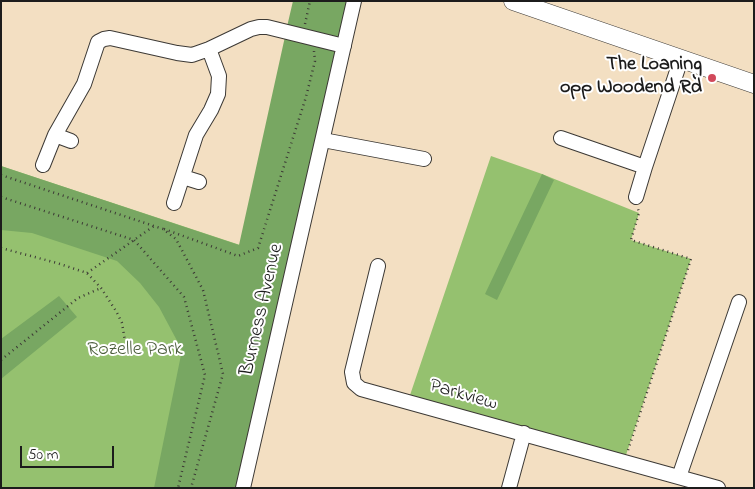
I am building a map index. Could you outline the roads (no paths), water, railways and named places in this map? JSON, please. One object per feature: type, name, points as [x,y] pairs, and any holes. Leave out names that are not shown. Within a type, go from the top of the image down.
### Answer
[{"type":"street","name":"Burness Avenue","points":[[243,488],[354,1]]},
{"type":"street","points":[[514,1],[754,84]]},
{"type":"street","points":[[44,165],[56,135],[84,84],[98,42],[104,39],[110,38],[192,54],[258,27],[273,28],[344,46]]},
{"type":"street","points":[[174,203],[196,135],[212,110],[218,94],[219,76],[208,49]]},
{"type":"street","points":[[636,197],[644,167],[681,59]]},
{"type":"street","points":[[56,135],[71,140]]},
{"type":"street","points":[[562,138],[644,167]]},
{"type":"street","points":[[323,140],[424,160]]},
{"type":"street","points":[[183,177],[198,182]]},
{"type":"street","name":"Parkview","points":[[378,266],[352,372],[354,383],[361,389],[718,488]]},
{"type":"street","points":[[679,477],[739,302]]},
{"type":"street","points":[[509,488],[524,433]]},
{"type":"place","name":"The Loaning opp Woodend Rd","points":[[712,78]]},
{"type":"park label","name":"Rozelle Park","points":[[135,351]]}]
